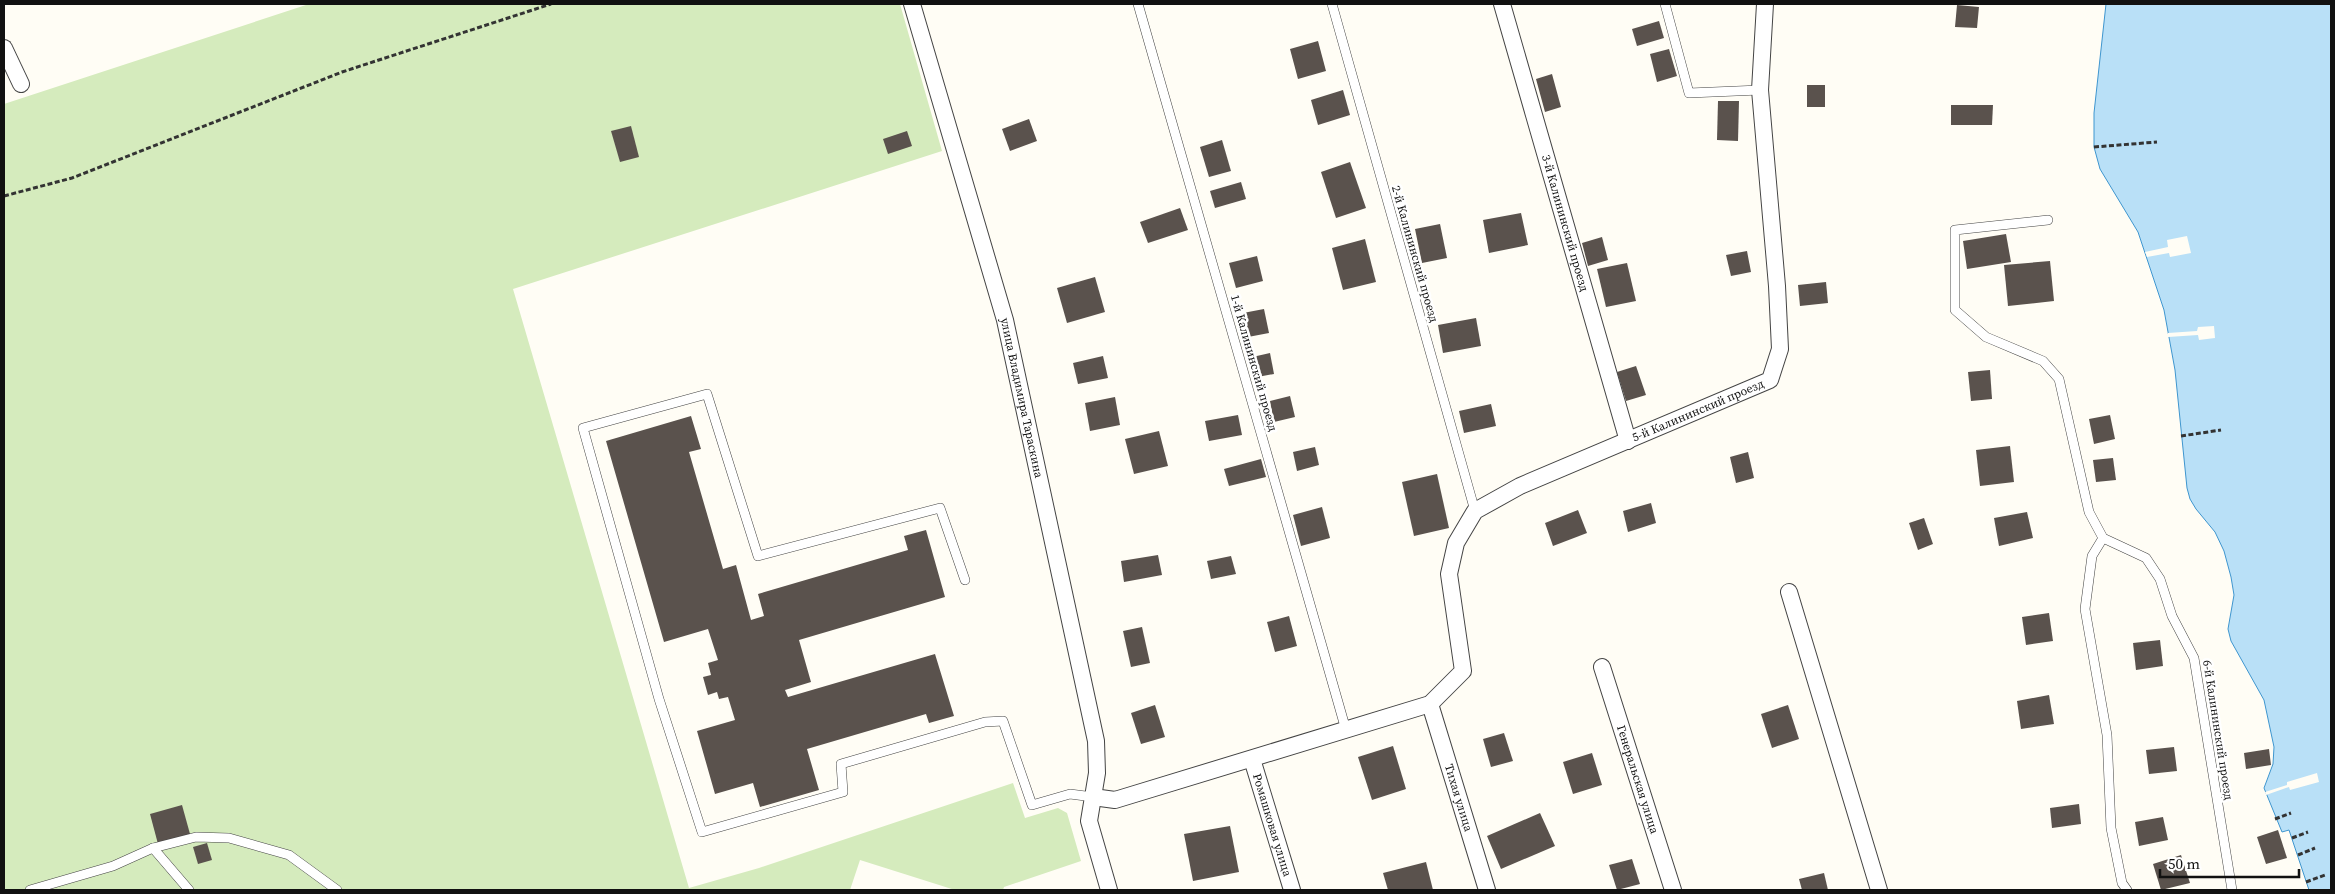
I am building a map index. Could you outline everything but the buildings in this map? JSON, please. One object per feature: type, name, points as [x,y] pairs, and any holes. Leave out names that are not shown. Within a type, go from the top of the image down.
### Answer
[{"type":"street","name":"улица Владимира Тараскина","points":[[912,4],[1005,320],[1096,741],[1097,773],[1089,822],[1109,890]]},
{"type":"street","name":"3-й Калининский проезд","points":[[1502,4],[1628,440]]},
{"type":"street","name":"5-й Калининский проезд","points":[[1475,511],[1520,486],[1770,380],[1780,349],[1777,286],[1760,90],[1765,4]]},
{"type":"street","points":[[4,48],[21,84]]},
{"type":"street","points":[[1093,797],[1115,800],[1430,704],[1463,671],[1449,574],[1456,543],[1475,511]]},
{"type":"street","points":[[1789,592],[1878,890]]},
{"type":"street","name":"Генеральская улица","points":[[1602,667],[1673,890]]},
{"type":"street","name":"Тихая улица","points":[[1430,704],[1487,890]]},
{"type":"street","name":"Ромашковая улица","points":[[1252,759],[1292,890]]},
{"type":"lane","name":"1-й Калининский проезд","points":[[1138,4],[1346,730]]},
{"type":"lane","name":"2-й Калининский проезд","points":[[1332,4],[1475,511]]},
{"type":"lane","points":[[1665,4],[1689,93],[1760,90]]},
{"type":"lane","points":[[2048,220],[1955,230],[1955,310],[1986,337],[2044,360],[2059,379],[2089,512],[2103,538],[2092,556],[2085,609],[2107,735],[2111,828],[2122,883],[2127,890]]},
{"type":"lane","points":[[964,580],[940,508],[758,556],[708,394],[583,428],[659,699],[702,832],[843,792],[841,764],[985,722],[1003,721],[1032,805],[1070,794],[1093,797]]},
{"type":"lane","name":"6-й Калининский проезд","points":[[2103,538],[2146,558],[2160,579],[2172,616],[2194,658],[2232,890]]},
{"type":"lane","points":[[30,890],[113,866],[153,848],[196,837],[230,838],[289,856],[337,890]]},
{"type":"lane","points":[[153,848],[189,890]]},
{"type":"path","points":[[4,196],[72,178],[342,72],[551,4]]},
{"type":"path","points":[[2094,147],[2157,142]]},
{"type":"path","points":[[2181,436],[2221,430]]},
{"type":"path","points":[[2276,819],[2292,814]]},
{"type":"path","points":[[2292,838],[2308,832]]},
{"type":"path","points":[[2298,855],[2315,848]]},
{"type":"path","points":[[2306,882],[2326,875]]},
{"type":"green space","points":[[309,4],[900,4],[942,151],[513,289],[689,888],[759,868],[1013,783],[1025,818],[1058,808],[1067,813],[1081,861],[1004,887],[1003,890],[955,890],[860,860],[850,890],[4,890],[4,104]]},
{"type":"water","points":[[2106,4],[2331,4],[2331,890],[2309,890],[2289,830],[2282,832],[2264,788],[2273,764],[2274,747],[2264,700],[2231,641],[2228,629],[2234,595],[2224,551],[2215,532],[2190,499],[2187,488],[2175,370],[2164,310],[2138,232],[2100,169],[2094,147],[2094,113]]},
{"type":"pier","points":[[2187,236],[2191,253],[2170,257],[2169,253],[2147,257],[2145,252],[2168,247],[2167,240]]},
{"type":"pier","points":[[2214,326],[2215,338],[2199,340],[2198,335],[2168,337],[2168,333],[2197,331],[2198,327]]},
{"type":"pier","points":[[2317,773],[2319,782],[2290,790],[2289,787],[2266,795],[2265,792],[2287,785],[2287,782]]}]
